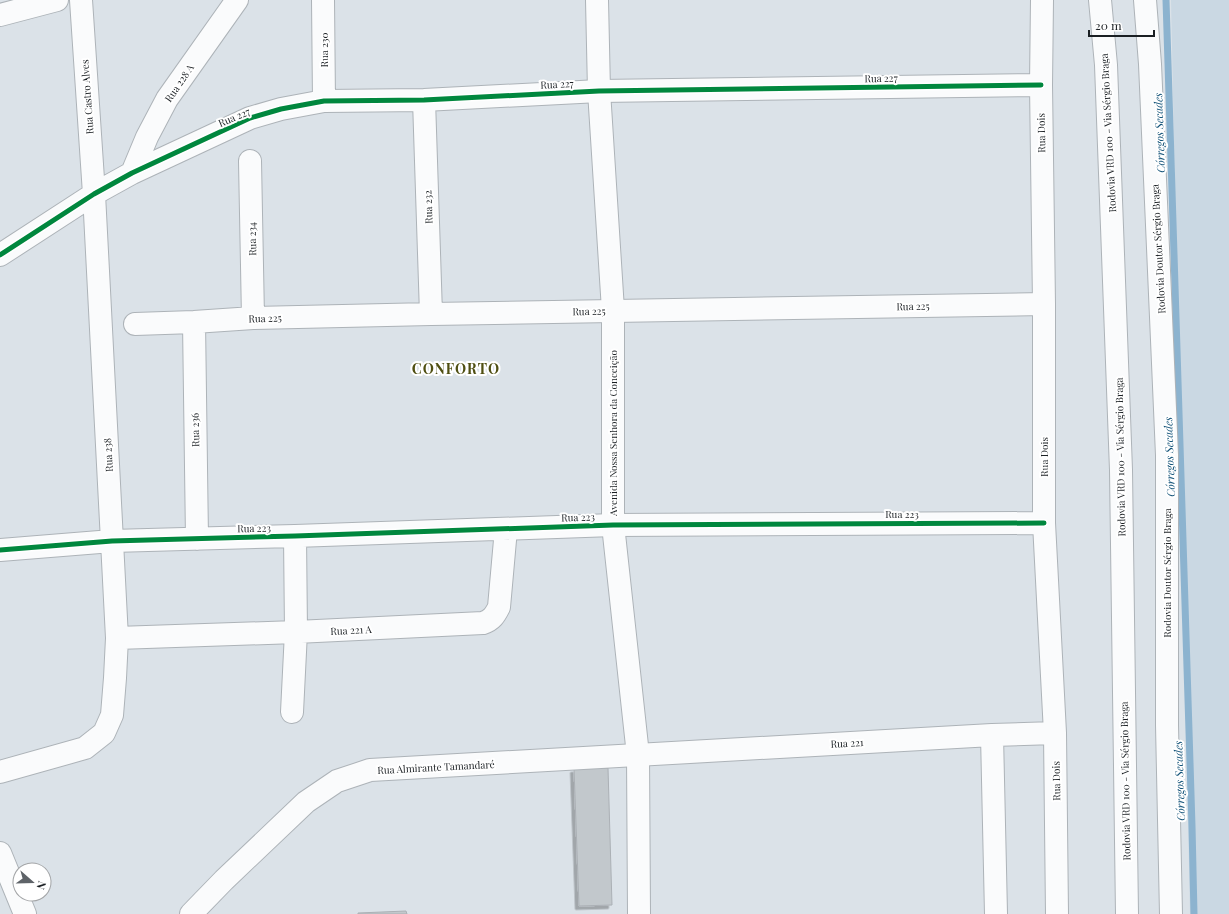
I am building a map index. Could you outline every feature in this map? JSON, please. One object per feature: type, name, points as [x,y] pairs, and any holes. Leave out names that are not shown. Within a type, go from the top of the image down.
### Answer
[{"type":"street","points":[[0,15],[57,0]]},
{"type":"street","name":"Rua Castro Alves","points":[[81,0],[94,194]]},
{"type":"street","name":"Rua 228 A","points":[[132,173],[147,137],[167,99],[237,0]]},
{"type":"street","name":"Rua 230","points":[[324,0],[324,101]]},
{"type":"street","name":"Avenida Nossa Senhora da Conceição","points":[[596,0],[599,91],[613,310],[613,525],[638,755],[639,914]]},
{"type":"street","name":"Rua Dois","points":[[1042,0],[1041,85],[1044,304],[1044,523],[1056,733],[1057,914]]},
{"type":"street","name":"Rodovia VRD 100 - Via Sérgio Braga","points":[[1100,0],[1106,65],[1121,470],[1127,914]]},
{"type":"street","name":"Rodovia Doutor Sérgio Braga","points":[[1145,0],[1150,64],[1167,455],[1167,725],[1171,914]]},
{"type":"street","name":"Rua 227","points":[[0,255],[94,194],[132,173],[250,118],[281,109],[324,101],[424,100],[599,91],[1041,85]]},
{"type":"street","name":"Rua 232","points":[[424,100],[431,314]]},
{"type":"street","name":"Rua 234","points":[[250,161],[253,318]]},
{"type":"street","name":"Rua 238","points":[[0,772],[85,748],[104,733],[112,715],[116,638],[94,194]]},
{"type":"street","name":"Rua 225","points":[[135,324],[253,318],[431,314],[1044,304]]},
{"type":"street","name":"Rua 236","points":[[194,322],[196,538]]},
{"type":"street","name":"Rua 223","points":[[0,550],[196,538],[613,525],[1044,523]]},
{"type":"street","name":"Rua 221 A","points":[[116,638],[296,632],[483,623],[491,620],[499,607],[506,529]]},
{"type":"street","points":[[292,712],[296,632],[295,536]]},
{"type":"street","name":"Rua 221","points":[[638,755],[992,735],[1056,733]]},
{"type":"street","points":[[992,735],[996,914]]},
{"type":"street","name":"Rua Almirante Tamandaré","points":[[191,914],[224,880],[306,802],[337,781],[370,770],[638,755]]},
{"type":"street","points":[[0,853],[25,914]]},
{"type":"shaded area","points":[[1171,0],[1229,0],[1229,914],[1190,914]]},
{"type":"building","points":[[608,768],[612,905],[579,906],[574,769]]},
{"type":"building","points":[[406,911],[407,914],[358,914],[358,913]]},
{"type":"waterway","name":"Córregos Secades","points":[[1166,0],[1194,914]]},
{"type":"cycle path","points":[[0,255],[94,194],[132,173],[250,118],[281,109],[324,101],[424,100],[599,91],[1041,85]]},
{"type":"cycle path","points":[[0,550],[112,541],[613,525],[1044,523]]},
{"type":"district","name":"CONFORTO","points":[[456,368]]}]
